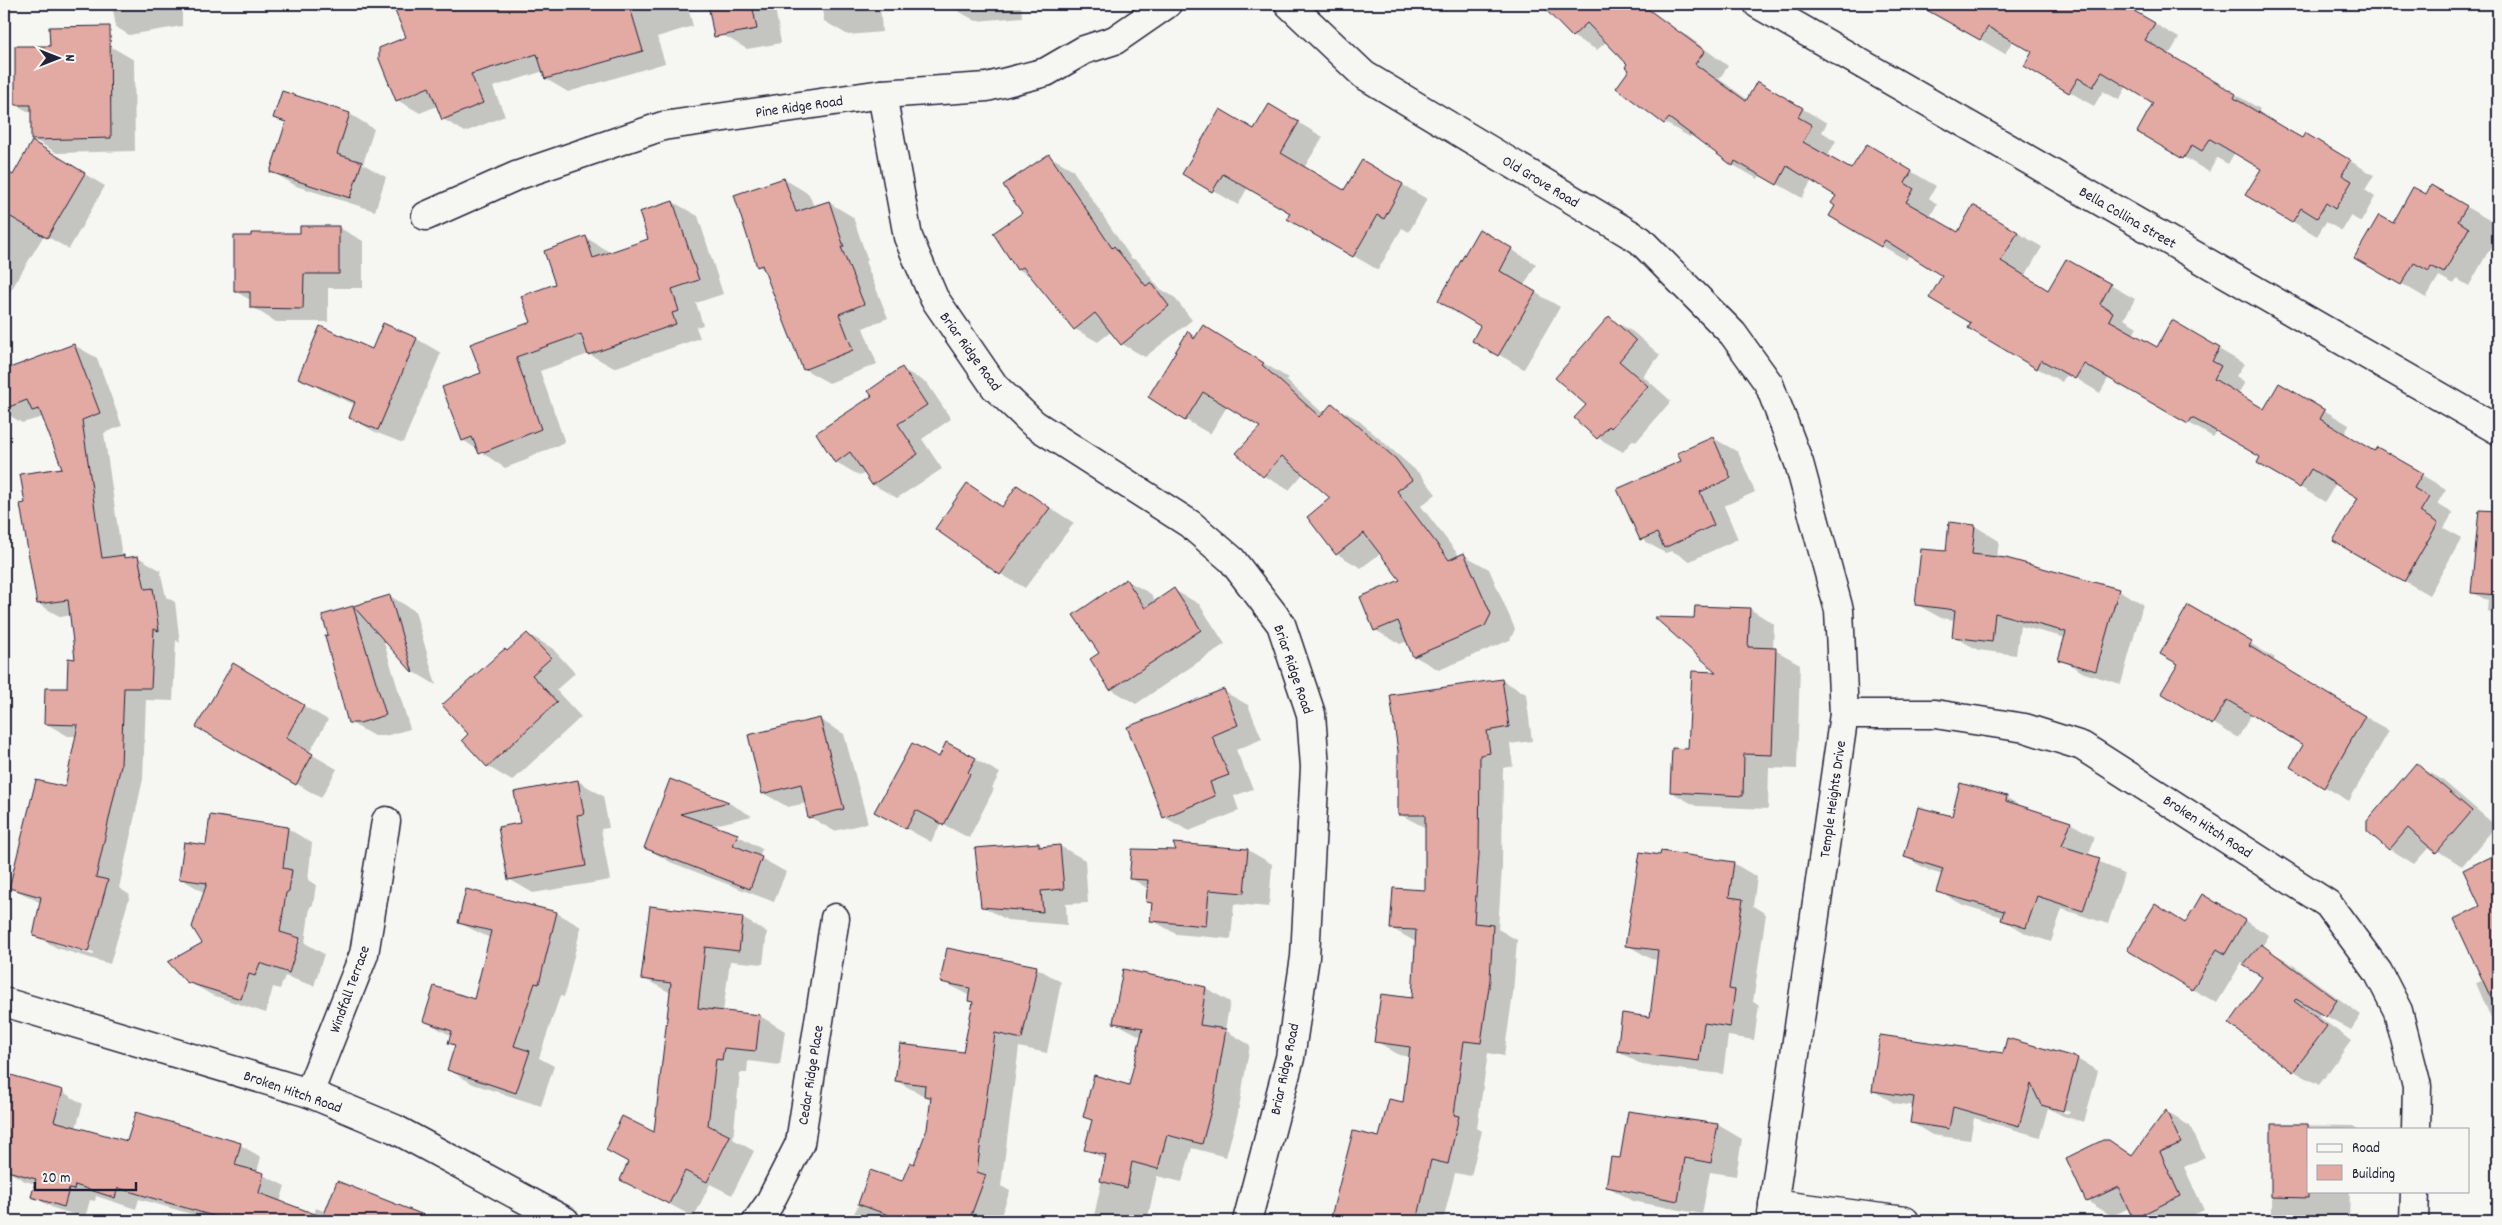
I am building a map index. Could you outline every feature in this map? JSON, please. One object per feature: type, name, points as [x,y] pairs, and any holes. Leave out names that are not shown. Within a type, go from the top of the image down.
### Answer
[{"type":"street","name":"Pine Ridge Road","points":[[426,216],[516,176],[663,126],[882,94],[987,87],[1046,72],[1084,50],[1115,40],[1168,4]]},
{"type":"street","name":"Old Grove Road","points":[[1289,4],[1364,75],[1640,240],[1733,334],[1769,384]]},
{"type":"street","name":"Bella Collina Street","points":[[1758,4],[2498,430]]},
{"type":"street","name":"Briar Ridge Road","points":[[882,94],[908,237],[934,298],[995,388],[1034,424],[1190,524],[1232,560],[1281,624],[1311,714],[1315,767],[1305,957],[1290,1058],[1247,1221]]},
{"type":"street","name":"Temple Heights Drive","points":[[1769,384],[1799,463],[1839,610],[1844,714],[1772,1213]]},
{"type":"street","name":"Broken Hitch Road","points":[[1844,714],[1935,714],[2025,728],[2082,746],[2328,904],[2378,972],[2398,1011],[2417,1086],[2416,1128]]},
{"type":"street","name":"Windfall Terrace","points":[[309,1093],[364,954],[386,821]]},
{"type":"street","name":"Cedar Ridge Place","points":[[757,1221],[769,1204],[800,1144],[835,918]]},
{"type":"street","name":"Broken Hitch Road","points":[[4,1002],[309,1093],[394,1129],[565,1221]]},
{"type":"street","points":[[2414,1221],[2415,1192]]},
{"type":"street","points":[[1772,1213],[1905,1221]]},
{"type":"building","points":[[392,4],[629,4],[643,51],[545,79],[537,54],[471,74],[483,103],[442,120],[429,87],[396,101],[379,59],[379,48],[406,37]]},
{"type":"building","points":[[708,4],[752,4],[757,29],[714,37]]},
{"type":"building","points":[[1540,4],[1641,4],[1705,51],[1695,64],[1746,101],[1757,81],[1803,108],[1798,117],[1812,125],[1803,142],[1851,169],[1867,144],[1912,171],[1905,183],[1914,189],[1906,202],[1958,232],[1973,205],[2018,232],[2001,261],[2048,290],[2066,259],[2111,284],[2100,304],[2113,312],[2109,320],[2157,347],[2172,320],[2220,348],[2212,361],[2221,366],[2214,379],[2264,409],[2279,383],[2325,410],[2320,419],[2374,451],[2377,447],[2423,473],[2414,488],[2429,497],[2420,512],[2438,523],[2404,582],[2333,541],[2358,498],[2311,469],[2300,488],[2257,463],[2260,457],[2207,426],[2192,418],[2188,424],[2084,364],[2075,379],[2041,360],[2037,369],[1968,328],[1971,323],[1929,298],[1942,276],[1885,240],[1881,247],[1829,216],[1835,206],[1831,203],[1836,196],[1787,166],[1777,185],[1735,161],[1733,166],[1669,118],[1664,124],[1616,88],[1629,70],[1625,67],[1627,64],[1587,23],[1572,37]]},
{"type":"building","points":[[1916,4],[2122,4],[2155,23],[2145,40],[2236,94],[2234,98],[2286,129],[2302,138],[2305,133],[2350,160],[2342,175],[2352,181],[2335,209],[2326,203],[2317,218],[2301,208],[2292,223],[2245,195],[2261,169],[2210,139],[2202,151],[2192,145],[2183,159],[2137,132],[2153,103],[2102,72],[2093,87],[2078,78],[2069,93],[2024,66],[2032,52],[1988,27],[1980,40]]},
{"type":"building","points":[[110,26],[111,138],[31,140],[31,105],[15,105],[15,46],[50,46],[49,27]]},
{"type":"building","points":[[282,91],[350,113],[337,154],[362,162],[350,198],[270,172],[286,122],[273,118]]},
{"type":"building","points":[[1269,104],[1299,122],[1281,153],[1344,190],[1362,160],[1403,184],[1384,219],[1377,215],[1353,257],[1287,219],[1290,213],[1223,174],[1212,192],[1182,174],[1220,109],[1254,129]]},
{"type":"building","points":[[32,141],[85,173],[47,238],[4,213],[4,170],[13,175]]},
{"type":"building","points":[[1049,154],[1112,248],[1114,246],[1146,286],[1151,282],[1169,306],[1121,345],[1095,313],[1074,330],[1023,267],[1017,270],[993,233],[1022,213],[1003,185]]},
{"type":"building","points":[[784,178],[796,212],[829,201],[844,247],[841,247],[864,304],[839,314],[853,350],[803,370],[762,265],[757,267],[734,195]]},
{"type":"building","points":[[2431,185],[2467,206],[2458,221],[2469,228],[2444,273],[2431,266],[2429,271],[2414,263],[2401,285],[2354,258],[2379,215],[2393,223],[2413,187],[2426,194]]},
{"type":"building","points":[[673,201],[699,280],[672,289],[679,311],[672,313],[676,324],[588,355],[581,334],[516,357],[541,429],[479,454],[472,437],[462,441],[442,387],[481,373],[470,344],[531,322],[521,296],[555,284],[544,251],[586,236],[593,258],[648,239],[639,212]]},
{"type":"building","points":[[300,226],[339,226],[339,274],[304,274],[303,309],[250,308],[250,292],[234,292],[234,236],[251,236],[251,233],[300,233]]},
{"type":"building","points":[[1479,229],[1512,248],[1500,271],[1536,292],[1498,356],[1472,341],[1480,326],[1438,301]]},
{"type":"building","points":[[1609,316],[1636,341],[1619,361],[1648,386],[1611,428],[1609,426],[1597,439],[1574,418],[1586,405],[1555,378]]},
{"type":"building","points":[[383,323],[417,338],[378,430],[349,418],[355,402],[298,378],[320,326],[372,349]]},
{"type":"building","points":[[1203,325],[1264,363],[1262,365],[1320,417],[1332,403],[1396,459],[1412,480],[1397,491],[1449,560],[1464,553],[1491,614],[1485,626],[1413,657],[1398,621],[1374,631],[1360,597],[1400,580],[1364,533],[1336,555],[1307,517],[1330,498],[1282,456],[1263,477],[1236,453],[1260,427],[1203,392],[1185,421],[1148,397],[1188,331],[1194,339]]},
{"type":"building","points":[[74,344],[100,413],[82,420],[102,558],[124,555],[124,558],[138,556],[145,589],[153,588],[159,631],[154,629],[151,688],[124,688],[121,765],[96,877],[108,880],[88,952],[33,936],[41,897],[9,888],[36,780],[65,787],[78,725],[44,724],[45,688],[67,688],[68,658],[75,659],[68,600],[37,604],[20,504],[25,503],[20,474],[62,468],[39,409],[32,411],[27,400],[4,409],[4,370]]},
{"type":"building","points":[[902,367],[927,405],[898,424],[918,454],[872,485],[850,452],[835,463],[816,433],[872,396],[868,391]]},
{"type":"building","points":[[1713,437],[1731,478],[1700,492],[1714,525],[1664,548],[1657,533],[1640,540],[1617,489],[1681,461],[1677,453]]},
{"type":"building","points":[[967,483],[1002,507],[1017,485],[1050,508],[1000,575],[935,529]]},
{"type":"building","points":[[2479,510],[2498,511],[2498,595],[2471,593]]},
{"type":"building","points":[[1949,522],[1975,525],[1972,554],[2006,558],[2119,589],[2096,671],[2058,660],[2066,632],[1995,613],[1992,642],[1952,637],[1955,610],[1915,605],[1921,549],[1946,551]]},
{"type":"building","points":[[1126,579],[1145,608],[1174,588],[1201,630],[1110,690],[1090,659],[1099,653],[1073,615]]},
{"type":"building","points":[[390,595],[413,673],[353,606]]},
{"type":"building","points":[[2188,605],[2252,642],[2249,646],[2365,716],[2324,788],[2290,767],[2303,745],[2227,700],[2212,725],[2161,693],[2178,664],[2160,654]]},
{"type":"building","points":[[353,606],[386,715],[360,723],[348,723],[325,636],[328,635],[322,615]]},
{"type":"building","points":[[1695,606],[1750,608],[1748,647],[1776,648],[1772,755],[1744,754],[1743,796],[1670,792],[1672,748],[1688,749],[1692,671],[1716,672],[1654,617],[1694,618]]},
{"type":"building","points":[[527,633],[551,658],[532,675],[557,702],[487,767],[462,740],[468,734],[442,705],[501,652],[505,649],[507,651]]},
{"type":"building","points":[[233,663],[304,705],[286,738],[313,754],[296,785],[196,727]]},
{"type":"building","points":[[1502,679],[1509,727],[1487,731],[1490,753],[1480,755],[1479,854],[1474,923],[1493,925],[1490,980],[1481,1043],[1464,1041],[1454,1115],[1459,1116],[1448,1164],[1431,1160],[1417,1221],[1330,1221],[1353,1131],[1379,1137],[1389,1099],[1403,1102],[1410,1047],[1374,1042],[1381,994],[1412,998],[1416,930],[1390,929],[1393,888],[1425,890],[1425,815],[1398,815],[1398,751],[1390,695]]},
{"type":"building","points":[[1224,689],[1238,725],[1212,736],[1229,775],[1210,782],[1215,796],[1163,818],[1127,727]]},
{"type":"building","points":[[820,718],[844,809],[808,818],[801,784],[762,794],[748,735]]},
{"type":"building","points":[[946,742],[976,758],[944,825],[916,810],[906,829],[874,812],[912,743],[939,757]]},
{"type":"building","points":[[2416,763],[2472,811],[2436,853],[2408,828],[2389,850],[2367,831],[2367,821]]},
{"type":"building","points":[[670,779],[729,802],[680,814],[738,834],[733,845],[762,857],[750,889],[644,848]]},
{"type":"building","points":[[578,780],[584,814],[577,815],[586,866],[508,880],[498,827],[520,823],[514,792]]},
{"type":"building","points":[[1960,783],[2007,796],[2006,801],[2071,822],[2062,846],[2100,858],[2083,911],[2037,896],[2026,928],[2001,920],[2004,911],[1936,892],[1943,869],[1904,857],[1918,807],[1952,816]]},
{"type":"building","points":[[210,815],[288,827],[283,868],[292,870],[289,891],[286,893],[280,932],[300,938],[289,973],[260,963],[255,976],[249,974],[241,999],[186,982],[168,962],[202,943],[192,927],[207,883],[179,879],[184,842],[206,845]]},
{"type":"building","points":[[1039,843],[1039,847],[1060,845],[1064,889],[1041,891],[1043,912],[981,907],[975,848]]},
{"type":"building","points":[[1173,843],[1248,849],[1244,893],[1209,890],[1206,926],[1150,921],[1152,903],[1146,902],[1148,880],[1129,879],[1132,849],[1176,850]]},
{"type":"building","points":[[1661,851],[1734,862],[1729,897],[1743,899],[1729,989],[1735,990],[1730,1027],[1704,1023],[1699,1061],[1617,1051],[1622,1013],[1650,1017],[1658,950],[1625,946],[1640,852],[1660,855]]},
{"type":"building","points":[[2498,853],[2498,1013],[2454,919],[2480,906],[2463,870]]},
{"type":"building","points":[[466,889],[557,912],[539,984],[535,983],[514,1046],[530,1051],[516,1093],[447,1070],[455,1045],[448,1043],[452,1031],[423,1021],[434,986],[474,999],[491,931],[458,923]]},
{"type":"building","points":[[2202,894],[2245,920],[2225,954],[2217,949],[2192,990],[2127,950],[2155,904],[2185,923]]},
{"type":"building","points":[[650,906],[743,917],[739,951],[705,947],[698,1008],[760,1015],[756,1051],[724,1048],[722,1060],[716,1059],[708,1125],[730,1136],[707,1182],[685,1171],[669,1204],[620,1180],[628,1162],[606,1150],[622,1116],[654,1132],[671,983],[641,979]]},
{"type":"building","points":[[2261,944],[2337,1000],[2326,1017],[2296,999],[2294,1001],[2327,1026],[2293,1072],[2229,1024],[2262,977],[2243,965]]},
{"type":"building","points":[[947,948],[1037,966],[1022,1039],[995,1033],[977,1172],[986,1175],[969,1221],[905,1221],[858,1204],[870,1170],[902,1181],[910,1162],[914,1164],[927,1129],[931,1097],[924,1096],[925,1085],[895,1081],[900,1044],[963,1052],[973,1002],[968,1001],[970,988],[940,982]]},
{"type":"building","points":[[1123,969],[1206,987],[1200,1025],[1226,1029],[1214,1099],[1202,1144],[1167,1135],[1158,1169],[1132,1162],[1127,1188],[1100,1181],[1106,1155],[1084,1150],[1092,1120],[1083,1117],[1094,1075],[1129,1085],[1143,1028],[1113,1023]]},
{"type":"building","points":[[1880,1035],[2003,1053],[2007,1038],[2078,1058],[2063,1111],[2041,1105],[2031,1084],[2019,1126],[1953,1107],[1949,1129],[1910,1123],[1914,1097],[1872,1091]]},
{"type":"building","points":[[4,1073],[63,1090],[54,1121],[127,1141],[136,1112],[241,1143],[235,1165],[264,1173],[259,1193],[323,1217],[337,1181],[434,1219],[434,1221],[230,1221],[118,1188],[115,1198],[75,1185],[74,1190],[69,1189],[64,1207],[31,1197],[36,1179],[4,1170]]},
{"type":"building","points":[[2166,1110],[2181,1143],[2160,1152],[2180,1196],[2133,1219],[2118,1187],[2086,1202],[2066,1158],[2103,1140],[2109,1140],[2132,1156]]},
{"type":"building","points":[[1628,1111],[1718,1124],[1711,1163],[1685,1158],[1678,1201],[1606,1187],[1611,1157],[1620,1158]]},
{"type":"building","points":[[2271,1124],[2308,1124],[2308,1198],[2271,1197]]}]
